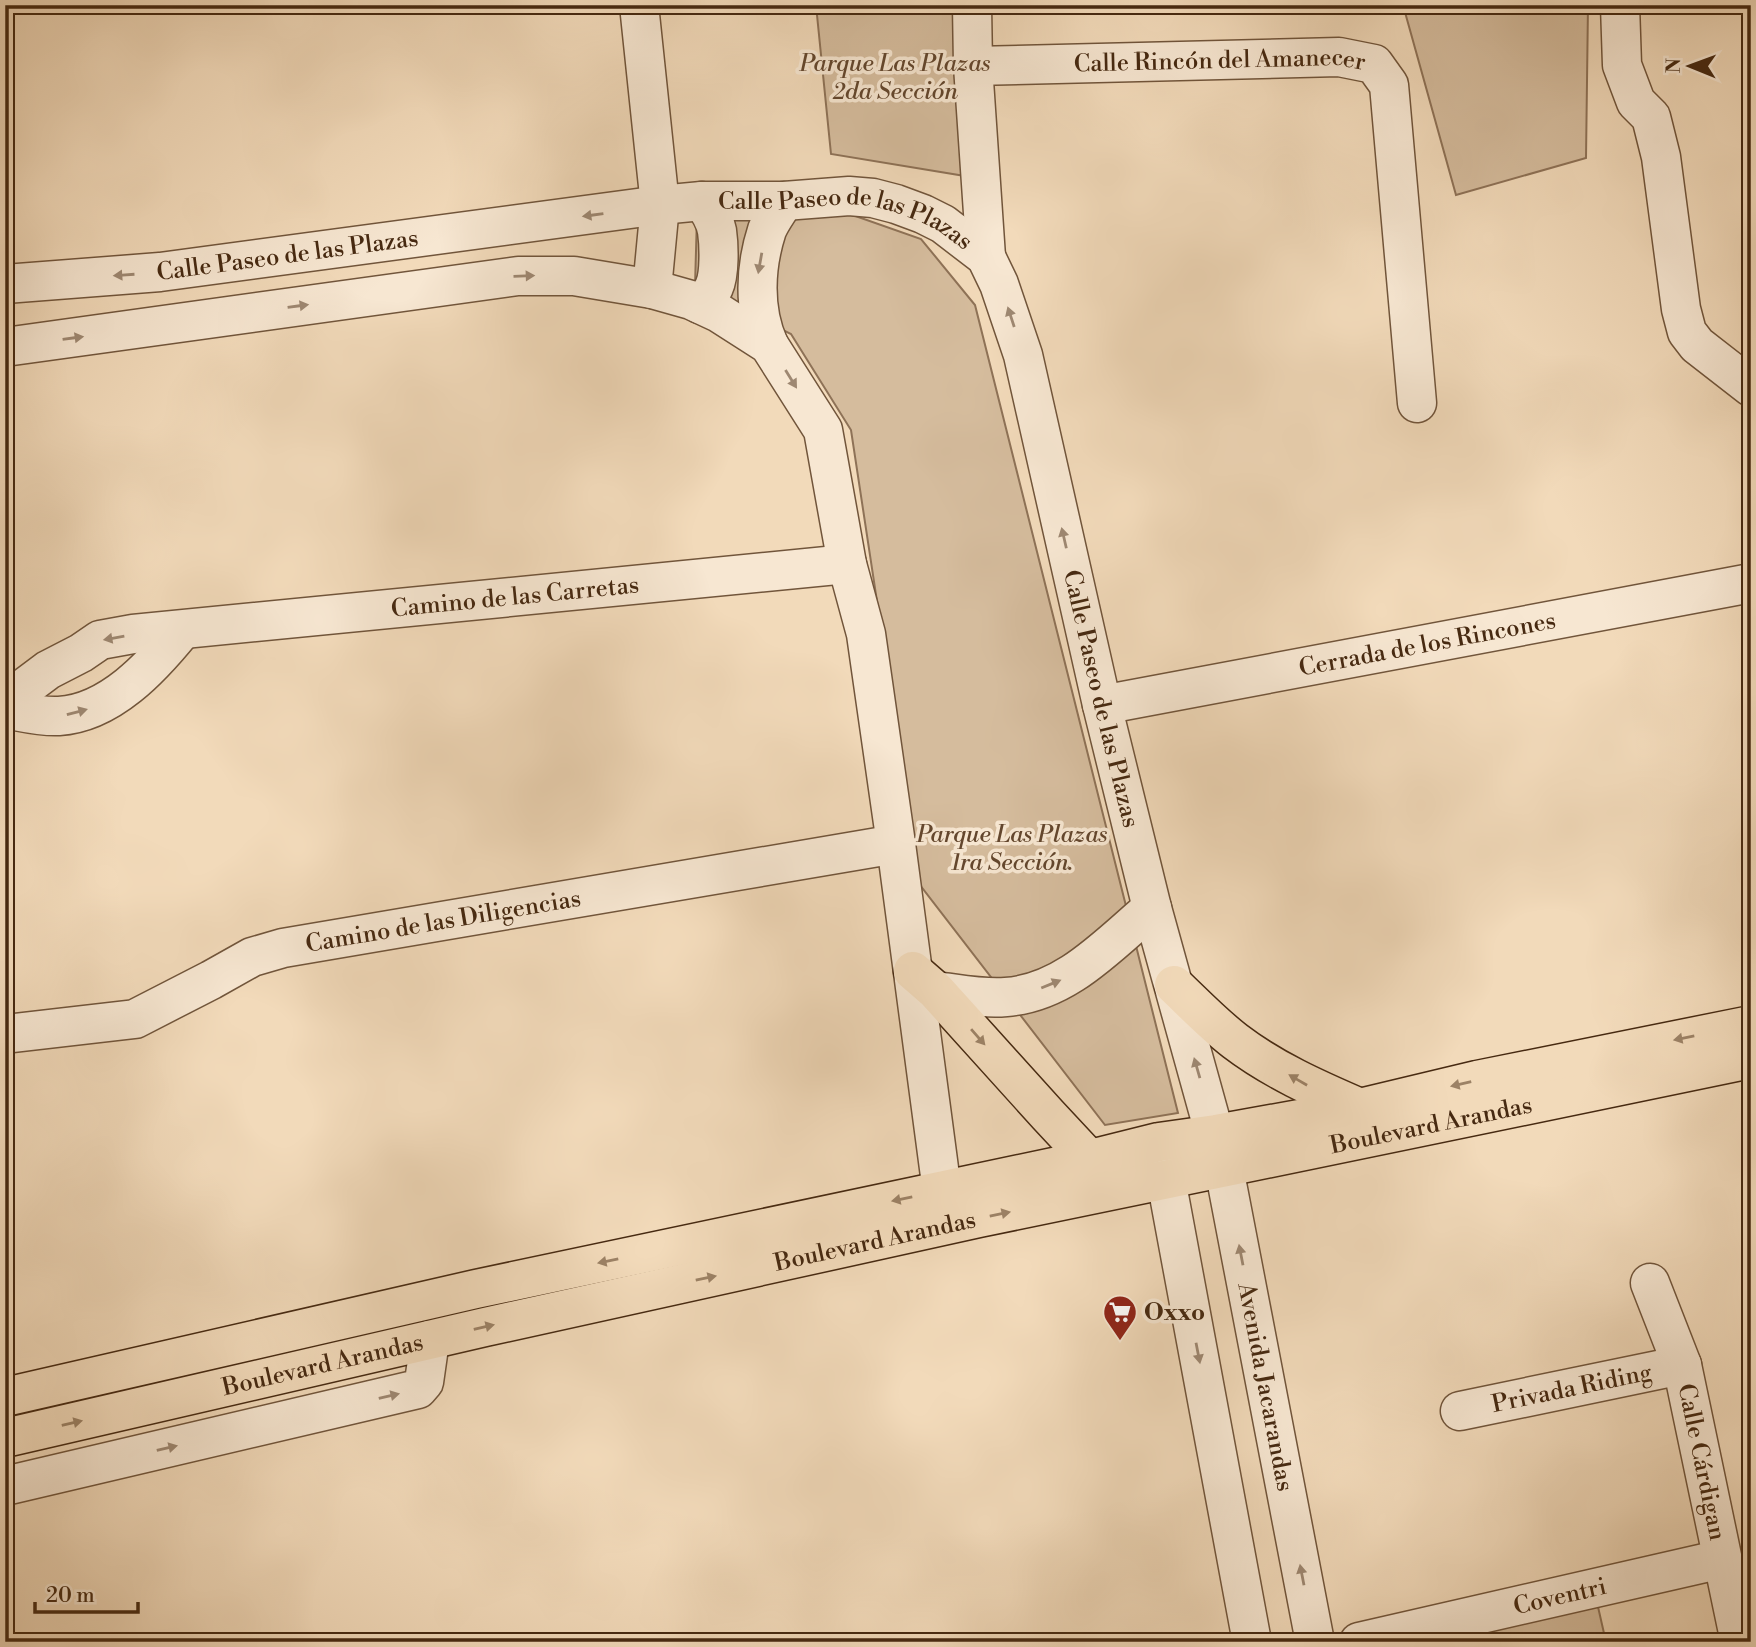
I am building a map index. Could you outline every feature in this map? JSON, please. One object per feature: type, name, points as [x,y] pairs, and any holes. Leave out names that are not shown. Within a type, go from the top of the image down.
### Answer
[{"type":"main road","points":[[925,981],[1116,1189]]},
{"type":"main road","points":[[1174,985],[1215,1024],[1260,1058],[1308,1086],[1360,1108]]},
{"type":"main road","name":"Boulevard Arandas","points":[[5,1438],[430,1340],[1165,1179],[1220,1151],[1360,1108],[1477,1080],[1751,1025]]},
{"type":"main road","name":"Boulevard Arandas","points":[[5,1397],[476,1289],[1091,1159],[1159,1142],[1220,1151],[1751,1059]]},
{"type":"street","points":[[639,5],[660,205],[652,289]]},
{"type":"street","points":[[972,5],[973,66],[986,257]]},
{"type":"street","points":[[1620,5],[1622,65],[1636,102],[1651,117],[1661,157],[1681,309],[1687,332],[1697,345],[1751,387]]},
{"type":"street","name":"Calle Rincón del Amanecer","points":[[973,66],[1339,57],[1374,64],[1389,85],[1417,403]]},
{"type":"street","name":"Calle Paseo de las Plazas","points":[[5,284],[160,272],[702,201],[784,201],[849,196],[873,198],[923,214],[943,224],[986,257],[1012,317],[1152,908],[1220,1151]]},
{"type":"street","points":[[700,304],[713,291],[718,267],[717,230],[702,201]]},
{"type":"street","points":[[769,345],[759,310],[758,276],[768,228],[784,201]]},
{"type":"street","name":"Calle Paseo de las Plazas","points":[[5,347],[518,276],[574,276],[674,294],[719,313],[769,345],[823,430],[847,564],[866,634],[896,844],[925,981],[942,1191]]},
{"type":"street","name":"Camino de las Carretas","points":[[181,630],[159,658],[108,700],[81,712],[60,716],[7,711],[20,691],[48,670],[100,640],[133,634],[847,564]]},
{"type":"street","name":"Cerrada de los Rincones","points":[[1102,705],[1751,583]]},
{"type":"street","name":"Camino de las Diligencias","points":[[5,1034],[135,1019],[252,957],[283,948],[896,844]]},
{"type":"street","points":[[925,981],[987,998],[1027,993],[1060,981],[1095,958],[1152,908]]},
{"type":"street","points":[[1159,1142],[1252,1642]]},
{"type":"street","name":"Avenida Jacarandas","points":[[1220,1151],[1315,1642]]},
{"type":"street","name":"Calle Cárdigan","points":[[1650,1283],[1682,1365],[1740,1642]]},
{"type":"street","points":[[5,1486],[418,1389],[424,1382],[430,1340]]},
{"type":"street","name":"Privada Riding","points":[[1460,1411],[1682,1365]]},
{"type":"street","name":"Coventri","points":[[1359,1642],[1722,1559]]},
{"type":"green space","name":"Parque Las Plazas 2da Sección","points":[[816,5],[963,5],[971,177],[831,154]]},
{"type":"green space","points":[[1403,5],[1588,5],[1586,158],[1456,195]]},
{"type":"green space","name":"Parque Las Plazas 1ra Sección.","points":[[844,212],[921,239],[975,305],[1178,1113],[1105,1125],[920,885],[851,430],[791,334],[695,286],[697,216]]},
{"type":"green space","points":[[1596,1598],[1606,1642],[1464,1642],[1460,1630]]},
{"type":"place","name":"Oxxo","points":[[1120,1342]]}]
